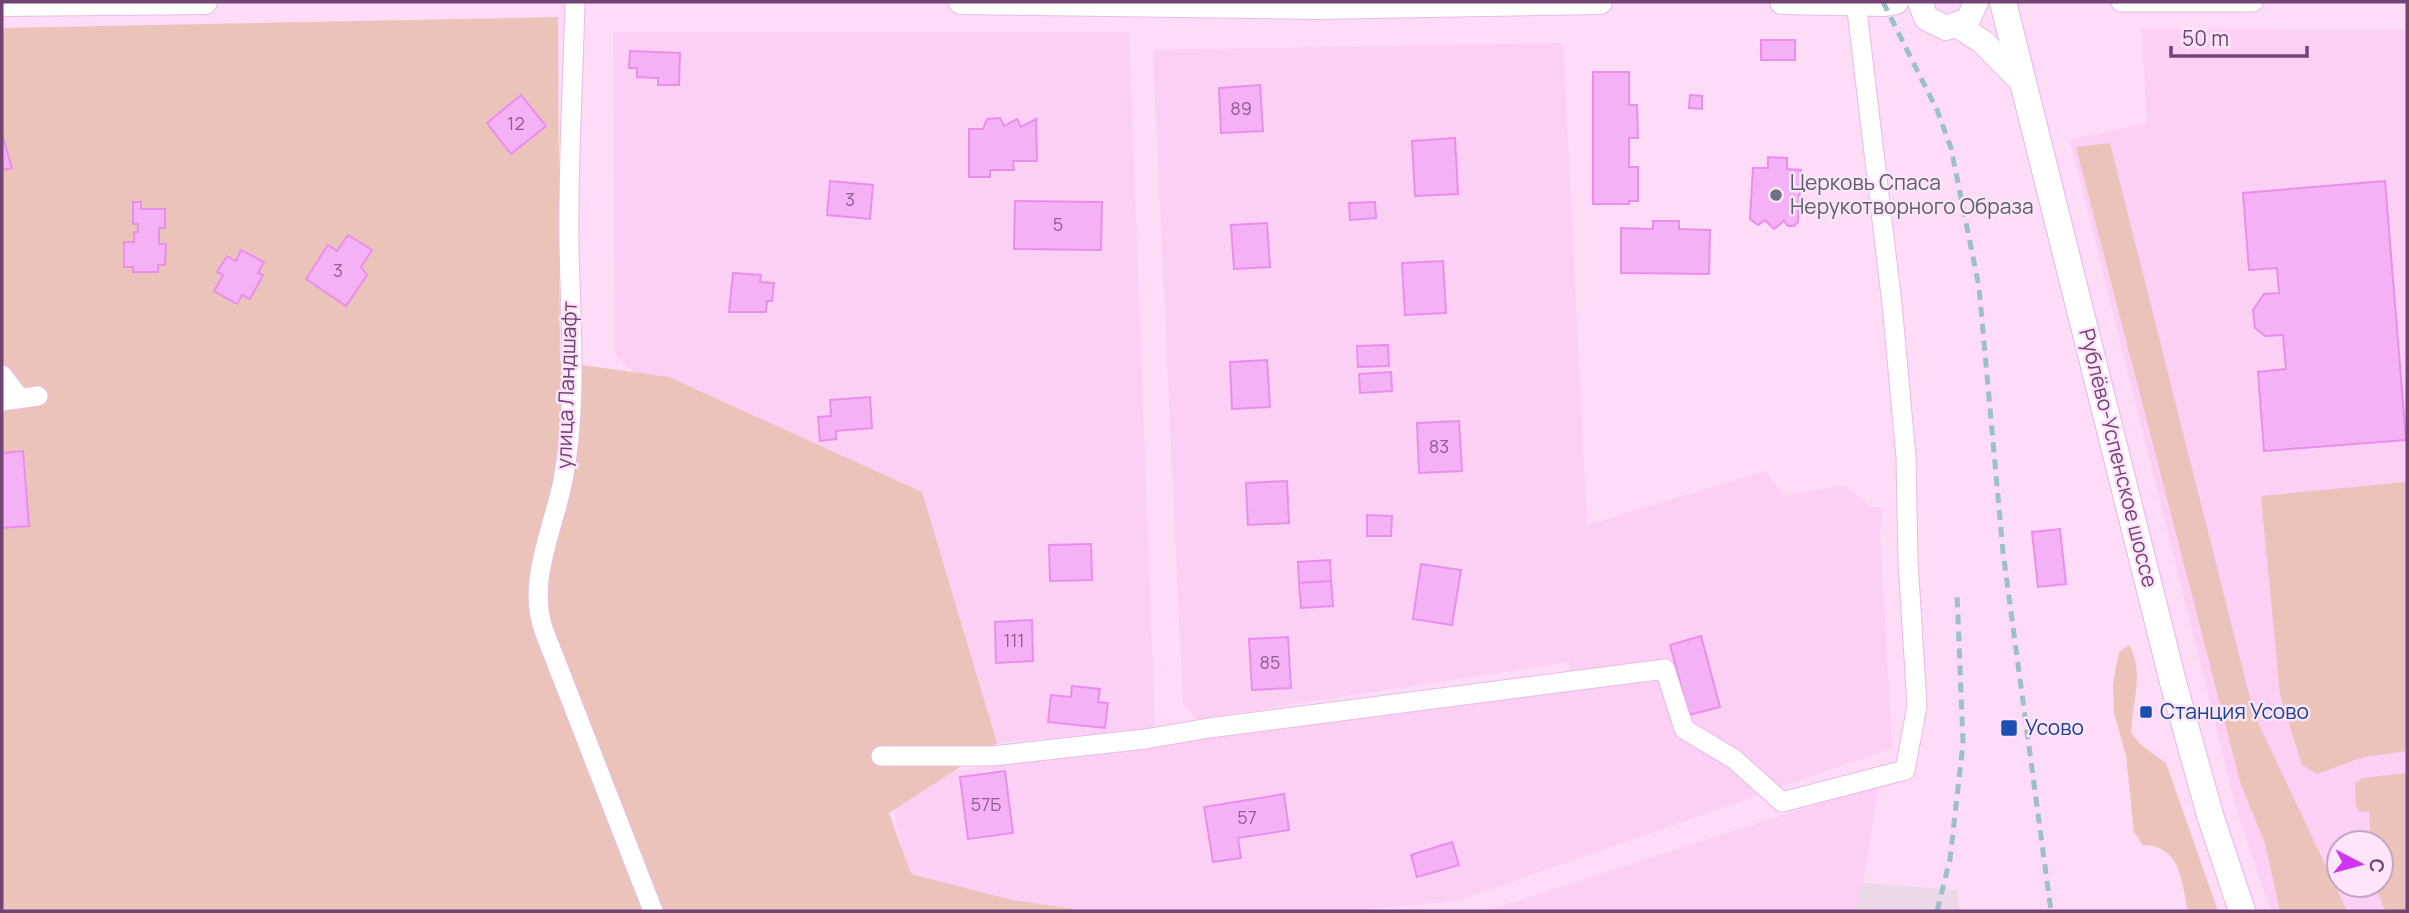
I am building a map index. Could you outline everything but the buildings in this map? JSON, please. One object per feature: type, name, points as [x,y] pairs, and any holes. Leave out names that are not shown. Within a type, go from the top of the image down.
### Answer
[{"type":"main road","name":"Рублёво-Успенское шоссе","points":[[2003,2],[2173,682],[2210,815],[2242,911]]},
{"type":"street","points":[[2,4],[205,2]]},
{"type":"street","name":"улица Ландшафт","points":[[575,2],[569,217],[571,394],[564,478],[541,566],[539,608],[542,626],[653,911]]},
{"type":"street","points":[[961,2],[1318,7],[1600,2]]},
{"type":"street","points":[[1782,2],[1896,2]]},
{"type":"street","points":[[881,756],[993,756],[1146,740],[1223,726],[1665,669],[1685,729],[1734,759],[1782,802],[1905,769],[1917,706],[1908,561],[1906,457],[1891,291],[1856,2]]},
{"type":"street","points":[[1920,2],[1926,18],[1935,25],[1958,26],[1983,42],[2024,84]]},
{"type":"street","points":[[1958,26],[1968,20],[1976,2]]},
{"type":"street","points":[[2121,2],[2253,2]]},
{"type":"street","points":[[2,375],[19,398]]},
{"type":"shaded area","points":[[558,17],[560,362],[669,377],[922,492],[997,743],[889,813],[911,874],[1012,900],[1087,911],[2,911],[2,28]]},
{"type":"shaded area","points":[[2142,29],[2407,30],[2407,911],[2271,911],[2238,815],[2070,140],[2147,123]]},
{"type":"shaded area","points":[[613,32],[1129,32],[1155,728],[997,743],[889,734],[772,514],[615,353]]},
{"type":"shaded area","points":[[1563,43],[1587,525],[1766,471],[1783,496],[1844,485],[1870,507],[1883,507],[1880,535],[1892,748],[1457,901],[1347,911],[1087,911],[1012,900],[913,904],[888,780],[1571,689],[1569,662],[1197,719],[1183,704],[1153,50]]},
{"type":"shaded area","points":[[2110,143],[2254,714],[2325,864],[2325,899],[2341,899],[2347,911],[2280,911],[2265,843],[2241,785],[2076,147]]},
{"type":"shaded area","points":[[2407,482],[2407,751],[2364,757],[2317,774],[2302,765],[2280,694],[2261,496]]},
{"type":"shaded area","points":[[2129,645],[2134,655],[2137,677],[2131,733],[2141,745],[2166,763],[2218,911],[2188,911],[2181,877],[2172,858],[2165,851],[2143,845],[2134,832],[2126,756],[2114,713],[2113,683],[2119,652]]},
{"type":"shaded area","points":[[2407,773],[2407,911],[2385,911],[2380,899],[2395,899],[2395,829],[2370,829],[2369,811],[2360,812],[2356,807],[2355,783],[2363,778]]},
{"type":"shaded area","points":[[1879,784],[1863,883],[1854,911],[1487,911]]},
{"type":"shaded area","points":[[1863,883],[1957,890],[1960,911],[1854,911]]},
{"type":"railway","points":[[1883,2],[1937,110],[1951,148],[1979,287],[2003,552],[2051,911]]},
{"type":"railway","points":[[1937,911],[1950,859],[1963,743],[1957,592]]},
{"type":"place","name":"Церковь Спаса Нерукотворного Образа","points":[[1776,195]]},
{"type":"place","name":"Станция Усово","points":[[2146,712]]},
{"type":"place","name":"Усово","points":[[2009,728]]}]
